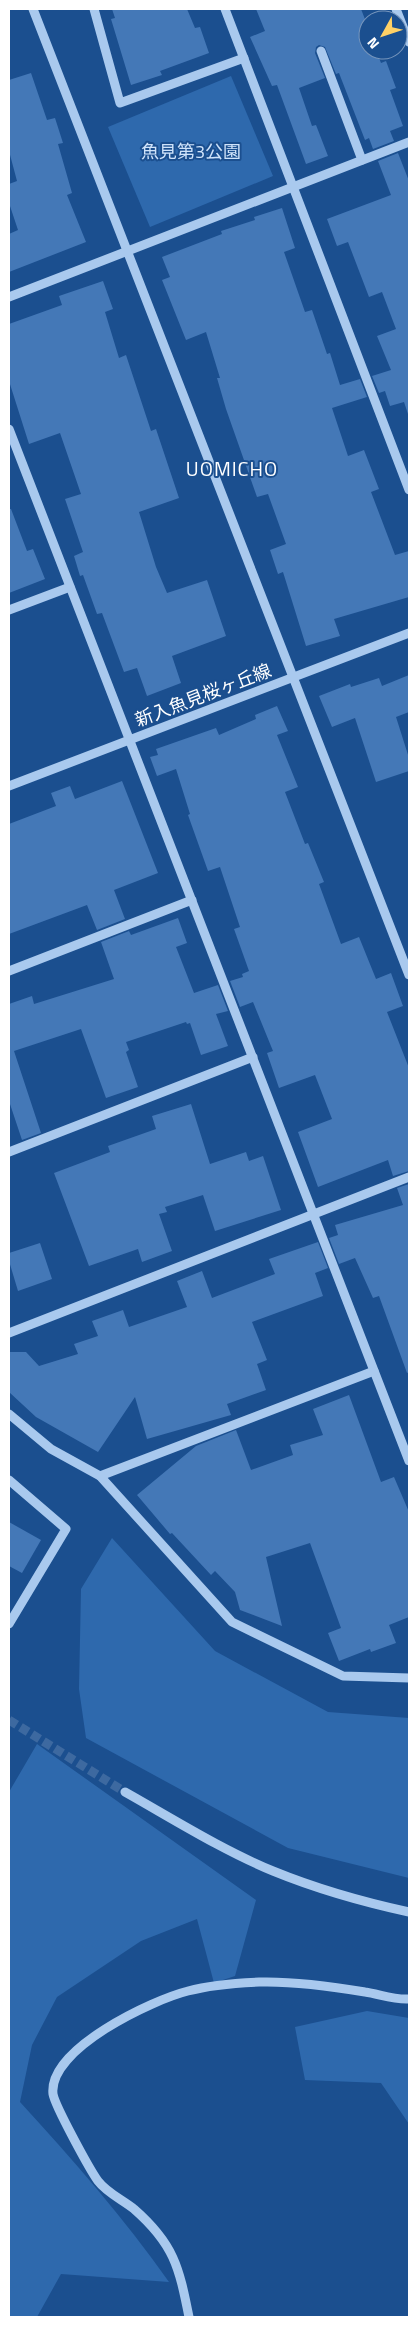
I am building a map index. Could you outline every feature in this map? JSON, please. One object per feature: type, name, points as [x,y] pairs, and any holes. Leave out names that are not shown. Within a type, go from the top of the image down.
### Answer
[{"type":"street","points":[[33,9],[409,975]]},
{"type":"street","points":[[94,9],[120,103],[244,58]]},
{"type":"street","points":[[225,9],[409,490]]},
{"type":"street","points":[[396,9],[409,42]]},
{"type":"street","points":[[322,51],[362,160]]},
{"type":"street","points":[[9,297],[409,142]]},
{"type":"street","points":[[9,429],[409,1460]]},
{"type":"street","points":[[9,610],[70,587]]},
{"type":"street","name":"新入魚見桜ヶ丘線","points":[[9,786],[409,633]]},
{"type":"street","points":[[9,971],[192,900]]},
{"type":"street","points":[[9,1152],[253,1057]]},
{"type":"street","points":[[9,1333],[409,1177]]},
{"type":"street","points":[[100,1476],[374,1371]]},
{"type":"street","points":[[9,1414],[51,1449],[100,1476],[232,1622],[343,1676],[409,1678]]},
{"type":"street","points":[[9,1480],[66,1530],[9,1624]]},
{"type":"street","points":[[124,1792],[247,1859],[273,1871],[320,1888],[409,1912]]},
{"type":"street","points":[[189,2317],[181,2274],[172,2253],[158,2231],[133,2208],[99,2182],[60,2111],[53,2094],[55,2078],[69,2057],[95,2035],[122,2018],[188,1991],[260,1982],[318,1984],[409,1999]]},
{"type":"green space","name":"魚見第3公園","points":[[231,76],[273,176],[150,227],[108,127]]},
{"type":"green space","points":[[112,1538],[215,1651],[328,1712],[409,1718],[409,1878],[288,1848],[86,1738],[79,1689],[81,1589]]},
{"type":"green space","points":[[37,1744],[256,1900],[235,1976],[214,1983],[197,1919],[141,1941],[57,1997],[32,2045],[20,2102],[98,2190],[169,2282],[61,2274],[37,2317],[9,2317],[9,1792]]},
{"type":"green space","points":[[367,2011],[409,2018],[409,2124],[381,2083],[305,2080],[295,2027]]},
{"type":"building","points":[[112,9],[187,9],[195,28],[200,27],[209,53],[160,71],[162,75],[131,85],[111,19],[115,18]]},
{"type":"building","points":[[256,9],[361,9],[358,10],[358,60],[380,60],[381,63],[386,61],[396,88],[390,90],[403,126],[390,131],[394,141],[373,149],[369,138],[365,140],[339,73],[336,74],[325,47],[319,45],[316,47],[315,53],[325,78],[299,88],[312,126],[316,125],[328,156],[306,164],[277,85],[272,86],[250,37],[265,31]]},
{"type":"building","points":[[31,73],[47,120],[55,118],[63,143],[58,144],[72,193],[67,195],[86,242],[9,272],[9,234],[18,230],[9,203],[9,184],[17,181],[9,151],[9,80]]},
{"type":"building","points":[[398,153],[409,181],[408,414],[404,402],[390,406],[385,391],[379,393],[372,376],[391,370],[377,336],[396,329],[382,292],[369,297],[348,242],[337,246],[327,219],[391,195],[378,161]]},
{"type":"building","points":[[282,208],[295,248],[284,252],[305,312],[312,310],[327,354],[330,353],[340,385],[360,379],[367,397],[332,408],[348,456],[364,450],[379,489],[371,492],[395,555],[409,551],[409,597],[334,619],[340,636],[306,646],[283,572],[278,574],[270,550],[286,544],[268,494],[257,497],[226,409],[217,378],[220,378],[206,332],[186,340],[162,280],[170,277],[162,257],[222,234],[221,231],[255,220],[254,217]]},
{"type":"building","points":[[103,281],[113,309],[105,312],[119,358],[126,355],[151,431],[156,429],[179,498],[139,512],[156,567],[167,593],[207,580],[226,636],[172,656],[181,683],[147,696],[137,668],[124,672],[102,613],[97,614],[83,575],[80,576],[74,556],[83,552],[65,499],[81,494],[60,433],[29,444],[9,381],[9,324],[62,305],[59,296]]},
{"type":"building","points":[[9,509],[11,509],[27,551],[33,549],[45,579],[9,593]]},
{"type":"building","points":[[409,675],[409,712],[396,717],[409,758],[409,771],[376,782],[355,718],[332,727],[319,696],[350,684],[351,687],[379,678],[382,686]]},
{"type":"building","points":[[277,706],[288,731],[277,735],[298,787],[285,792],[305,844],[308,843],[324,882],[319,884],[341,944],[359,937],[376,979],[391,973],[403,1006],[387,1012],[409,1068],[409,1171],[393,1176],[388,1160],[318,1187],[298,1132],[332,1119],[315,1075],[279,1088],[267,1053],[273,1051],[253,1002],[240,1007],[230,981],[243,977],[242,974],[249,971],[234,929],[240,927],[220,867],[208,871],[188,815],[190,814],[176,769],[157,776],[150,757],[158,755],[156,749],[216,728],[219,735],[256,719],[255,715]]},
{"type":"building","points":[[122,781],[158,873],[114,890],[125,919],[97,930],[87,905],[9,934],[9,824],[56,806],[51,793],[70,786],[75,799]]},
{"type":"building","points":[[178,918],[187,943],[176,947],[194,993],[218,985],[228,1011],[216,1014],[228,1046],[201,1055],[190,1023],[187,1024],[186,1022],[126,1042],[129,1050],[126,1052],[138,1087],[106,1098],[81,1029],[14,1051],[41,1133],[22,1140],[9,1101],[9,1004],[32,996],[34,1004],[114,979],[101,942],[129,931],[131,935]]},
{"type":"building","points":[[191,1104],[210,1164],[246,1152],[249,1161],[263,1156],[281,1210],[215,1231],[203,1195],[165,1207],[167,1212],[159,1214],[172,1251],[142,1262],[138,1249],[89,1266],[54,1173],[110,1152],[108,1146],[156,1129],[152,1116]]},
{"type":"building","points":[[409,1184],[409,1372],[407,1373],[379,1296],[373,1298],[355,1258],[339,1264],[329,1238],[338,1235],[335,1225],[403,1205],[397,1188]]},
{"type":"building","points":[[318,1242],[328,1268],[315,1273],[323,1296],[252,1322],[267,1360],[257,1364],[266,1390],[227,1404],[231,1415],[147,1439],[135,1397],[98,1452],[36,1417],[9,1392],[9,1352],[26,1352],[39,1366],[78,1354],[74,1344],[98,1336],[92,1321],[123,1310],[129,1327],[187,1307],[177,1281],[202,1271],[212,1298],[275,1274],[269,1259]]},
{"type":"building","points":[[40,1243],[52,1279],[18,1291],[9,1261],[9,1253]]},
{"type":"building","points":[[349,1395],[381,1482],[394,1477],[409,1512],[409,1617],[389,1625],[396,1643],[371,1652],[370,1649],[339,1661],[328,1633],[341,1628],[310,1543],[266,1557],[282,1626],[240,1610],[235,1592],[215,1571],[211,1575],[172,1533],[170,1534],[137,1495],[196,1446],[236,1430],[251,1470],[293,1455],[290,1445],[323,1435],[313,1409]]},
{"type":"building","points":[[9,1522],[41,1540],[22,1573],[9,1566]]},
{"type":"tunnel","points":[[9,1720],[125,1792]]},
{"type":"district","name":"UOMICHO","points":[[232,468]]}]
